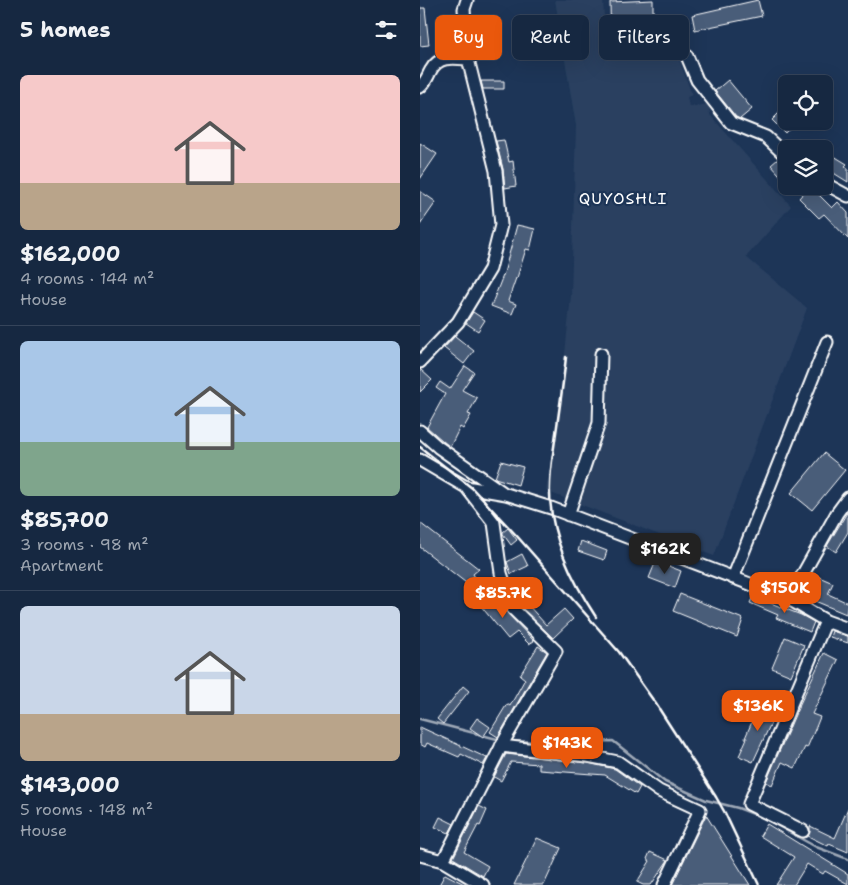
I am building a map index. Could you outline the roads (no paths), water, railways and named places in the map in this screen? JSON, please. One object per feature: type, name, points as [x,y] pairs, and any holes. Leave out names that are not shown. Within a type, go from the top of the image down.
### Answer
[{"type":"street","points":[[464,15],[464,9],[468,0]]},
{"type":"street","points":[[420,87],[426,82],[431,69],[442,60]]},
{"type":"street","points":[[420,362],[458,322],[490,269],[501,225],[496,171],[468,60]]},
{"type":"street","points":[[688,60],[697,80],[731,123],[766,137],[778,148]]},
{"type":"street","points":[[833,188],[848,196]]},
{"type":"street","points":[[733,578],[827,342]]},
{"type":"street","points":[[568,515],[599,423],[601,354]]},
{"type":"street","points":[[420,431],[438,447],[506,494]]},
{"type":"street","points":[[420,460],[466,487],[506,494],[568,515],[789,599],[826,621],[848,629]]},
{"type":"street","points":[[443,861],[501,746],[556,651],[513,609],[501,573],[494,523],[466,487]]},
{"type":"street","points":[[789,599],[837,513],[848,498]]},
{"type":"street","points":[[803,830],[749,804],[826,621]]},
{"type":"street","points":[[501,746],[588,756],[618,762],[659,791],[700,810],[664,885]]},
{"type":"street","points":[[420,855],[443,861],[483,885]]},
{"type":"waterway","points":[[420,719],[501,740]]},
{"type":"waterway","points":[[509,741],[573,743],[613,741],[665,782],[706,800],[738,808],[764,818],[816,847],[848,859]]},
{"type":"railway","points":[[566,357],[551,468],[550,503],[557,537],[563,554],[578,587],[596,617]]},
{"type":"railway","points":[[420,447],[472,488],[619,652],[656,704],[716,797],[759,885]]},
{"type":"district","name":"QUYOSHLI","points":[[623,198]]}]
